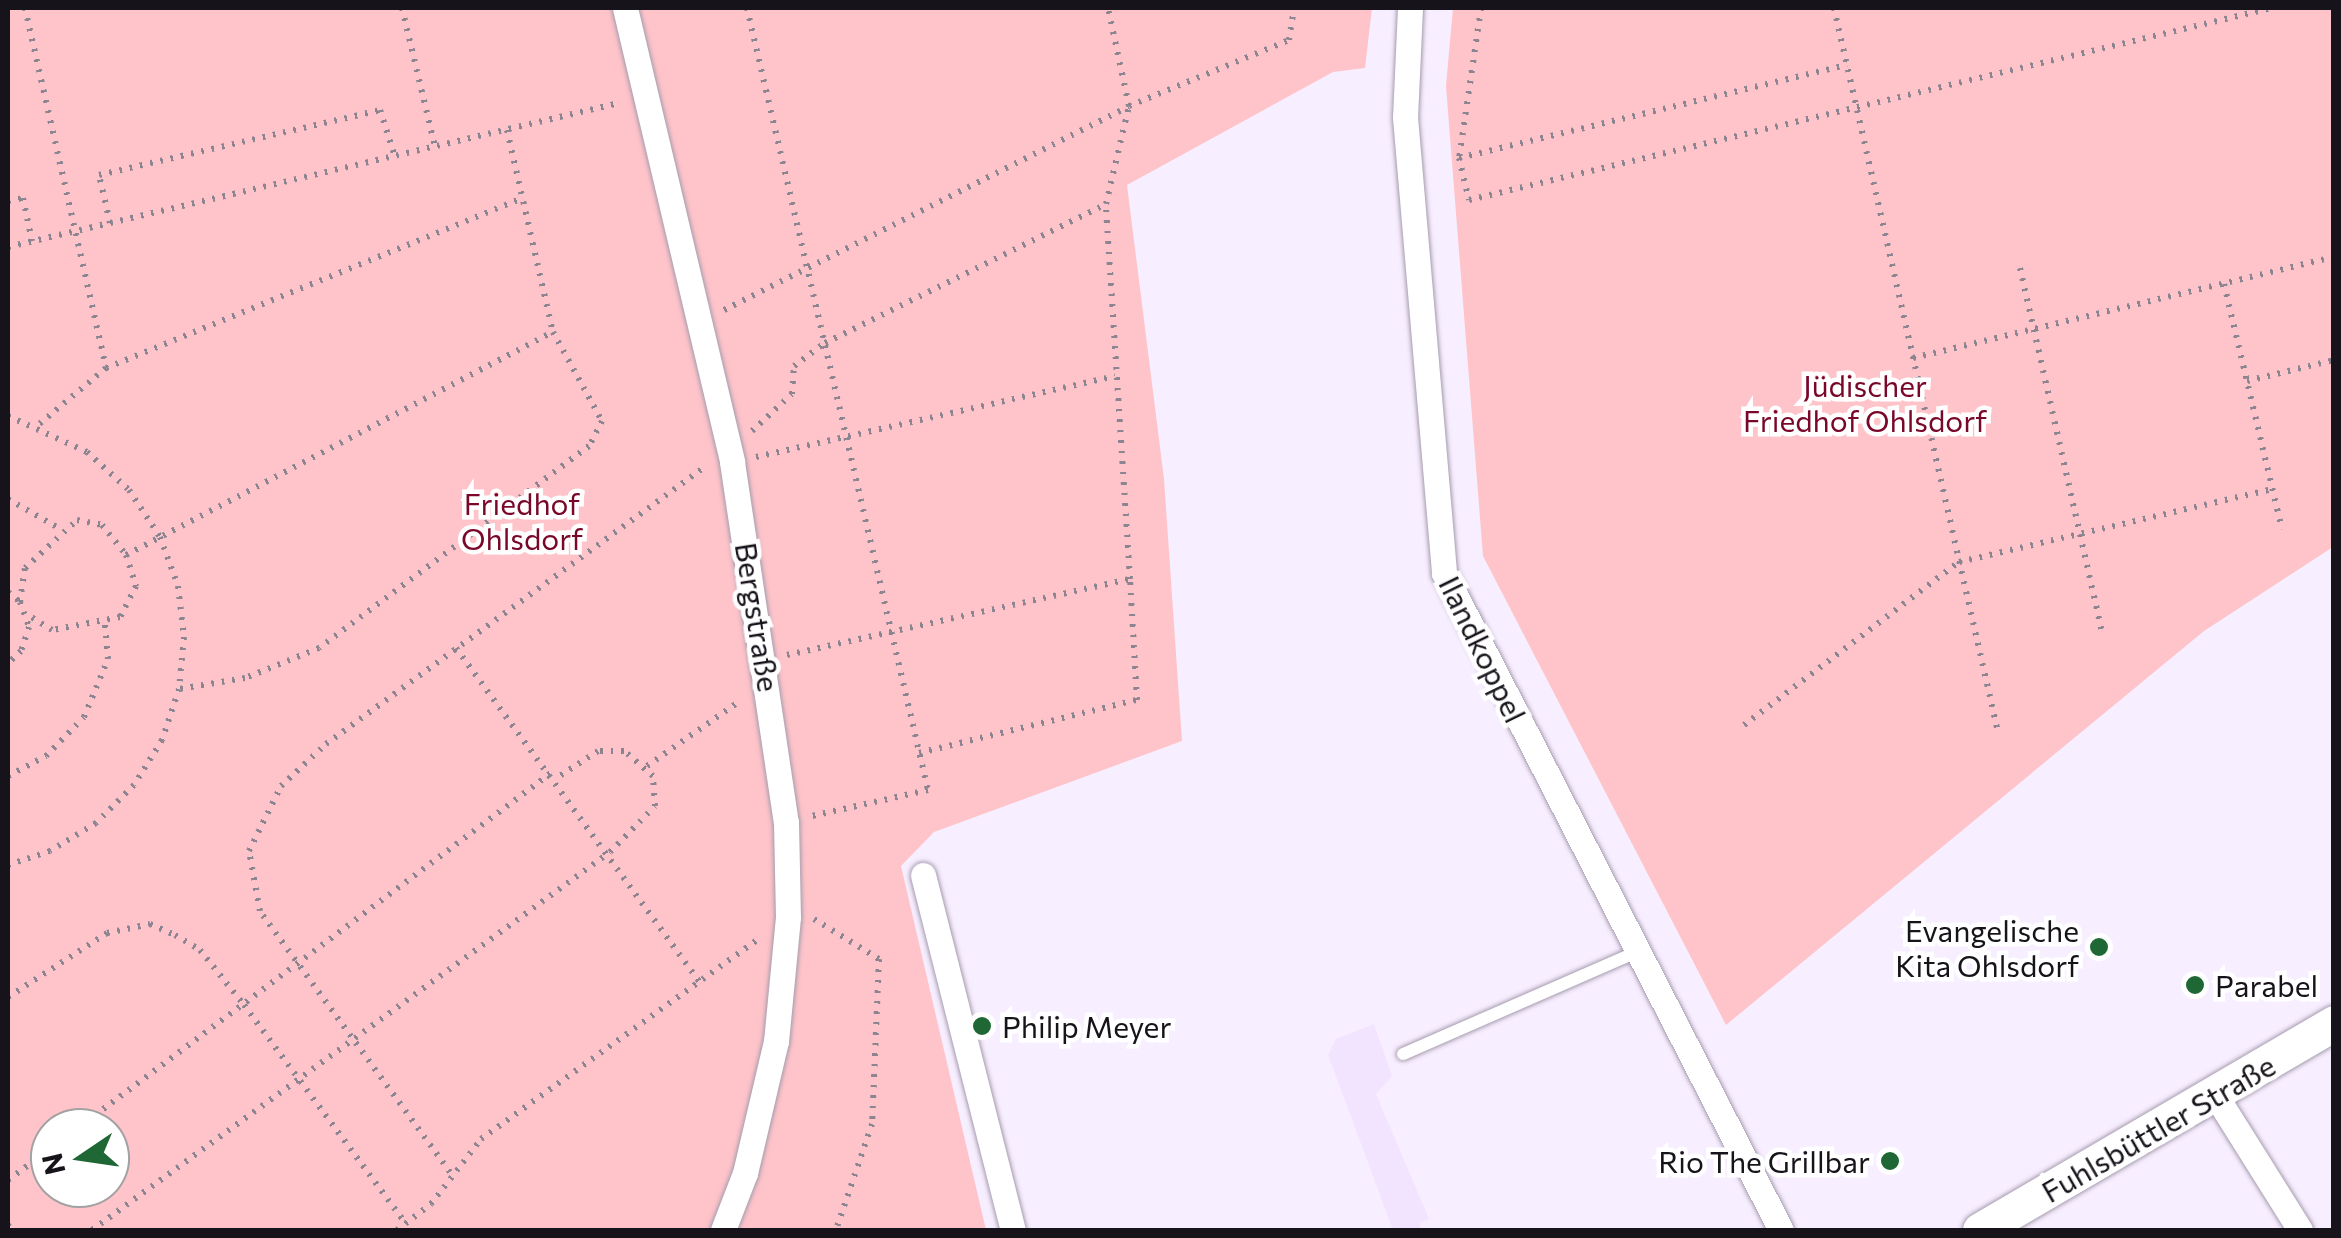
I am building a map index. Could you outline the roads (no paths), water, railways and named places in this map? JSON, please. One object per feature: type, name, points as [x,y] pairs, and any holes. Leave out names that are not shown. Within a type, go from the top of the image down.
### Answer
[{"type":"main road","name":"Fuhlsbüttler Straße","points":[[1980,1230],[2216,1096],[2334,1023]]},
{"type":"street","name":"Bergstraße","points":[[625,8],[731,456],[768,670],[799,917],[776,1041],[745,1173],[723,1230]]},
{"type":"street","name":"Ilandkoppel","points":[[1410,8],[1405,116],[1444,573],[1781,1230]]},
{"type":"street","points":[[923,875],[1014,1230]]},
{"type":"street","points":[[2216,1096],[2300,1230]]},
{"type":"lane","points":[[1403,1054],[1639,952]]},
{"type":"place","name":"Evangelische Kita Ohlsdorf","points":[[2099,947]]},
{"type":"place","name":"Parabel","points":[[2195,985]]},
{"type":"place","name":"Philip Meyer","points":[[982,1026]]},
{"type":"place","name":"Rio The Grillbar","points":[[1890,1161]]},
{"type":"park label","name":"Jüdischer Friedhof Ohlsdorf","points":[[1865,402]]},
{"type":"park label","name":"Friedhof Ohlsdorf","points":[[522,520]]}]
